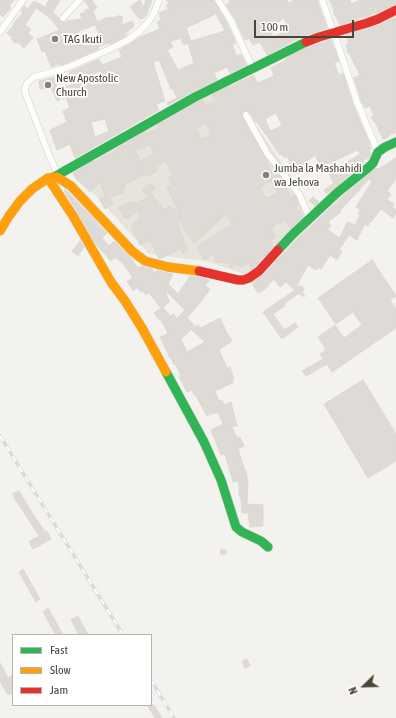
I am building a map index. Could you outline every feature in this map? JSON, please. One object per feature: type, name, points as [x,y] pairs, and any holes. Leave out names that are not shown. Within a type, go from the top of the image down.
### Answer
[{"type":"street","points":[[0,32],[23,0]]},
{"type":"street","points":[[63,18],[80,0]]},
{"type":"street","points":[[159,0],[149,21],[128,40],[70,66],[34,77],[27,83],[25,92],[40,133],[53,177],[110,282],[125,301],[142,328],[204,442],[221,480],[236,527],[242,532],[261,541],[268,547]]},
{"type":"street","points":[[218,0],[231,21],[253,69]]},
{"type":"street","points":[[322,0],[357,102],[378,152]]},
{"type":"street","points":[[0,231],[9,216],[32,189],[43,181],[53,177],[152,120],[301,44],[334,32],[378,19],[396,10]]},
{"type":"street","points":[[246,115],[267,153],[299,194],[310,219]]},
{"type":"street","points":[[53,177],[62,180],[71,186],[132,251],[145,261],[168,267],[204,272],[238,280],[247,279],[259,271],[293,234],[338,192],[369,168],[378,152],[384,147],[396,142]]},
{"type":"shaded area","points":[[226,82],[298,186],[309,213],[258,269],[244,274],[205,261],[149,254],[74,172]]},
{"type":"building","points":[[0,0],[14,0],[9,6],[11,8],[3,17],[0,14]]},
{"type":"building","points":[[49,0],[60,0],[53,12],[62,22],[65,22],[82,19],[80,14],[85,12],[85,10],[90,9],[84,0],[92,0],[97,8],[93,11],[97,22],[105,18],[122,16],[122,25],[132,21],[134,26],[121,37],[128,34],[126,36],[111,44],[108,43],[98,47],[99,49],[62,65],[59,64],[51,67],[45,51],[42,52],[37,39],[60,30],[52,21],[54,21],[36,8],[25,25],[31,30],[28,33],[33,38],[24,48],[20,44],[15,43],[11,39],[13,38],[7,33],[23,13],[21,12],[24,6],[28,9],[34,1],[45,7]],"holes":[[[95,25],[100,37],[83,45],[78,33],[79,31]]]},
{"type":"building","points":[[140,0],[143,8],[146,0],[152,0],[146,16],[142,19],[140,19],[130,7]]},
{"type":"building","points":[[166,0],[214,0],[236,43],[232,45],[237,56],[241,54],[246,65],[230,73],[227,67],[214,73],[217,80],[168,105],[167,103],[177,98],[173,89],[171,89],[159,60],[153,62],[165,101],[156,104],[159,110],[75,158],[70,144],[57,150],[50,130],[67,122],[63,111],[70,108],[66,97],[63,99],[59,90],[72,84],[69,78],[71,77],[69,72],[99,59],[102,65],[122,57],[119,50],[138,38],[160,29],[157,22],[161,20],[159,13],[168,9],[166,5],[169,3]],"holes":[[[216,14],[225,31],[191,41],[186,28]],[[180,38],[184,45],[188,43],[194,63],[178,70],[167,50],[173,47],[170,42]],[[100,71],[103,82],[91,86],[88,76]],[[105,119],[109,131],[95,137],[91,122]]]},
{"type":"building","points":[[229,0],[287,0],[288,3],[295,0],[317,0],[327,28],[299,38],[267,55],[260,42],[253,45],[249,38],[245,40],[235,19],[226,5],[230,3]],"holes":[[[284,18],[289,30],[273,37],[269,29]]]},
{"type":"building","points":[[330,0],[350,0],[351,4],[361,0],[396,0],[396,4],[376,13],[340,25],[333,12],[334,11]]},
{"type":"building","points":[[396,17],[396,132],[383,139],[371,117],[374,116],[370,106],[365,108],[361,100],[354,78],[360,75],[348,53],[346,44],[349,44],[346,35],[380,25]]},
{"type":"building","points":[[331,40],[339,61],[334,63],[339,75],[343,73],[353,104],[369,142],[371,149],[369,150],[371,153],[369,158],[363,160],[364,163],[351,172],[352,173],[327,194],[324,190],[334,183],[329,174],[360,154],[358,150],[321,167],[315,155],[306,162],[307,164],[296,169],[294,166],[292,167],[287,156],[284,158],[281,154],[280,155],[250,113],[246,111],[242,112],[242,117],[268,162],[266,163],[274,177],[279,175],[286,185],[285,186],[291,197],[294,195],[295,196],[298,204],[295,205],[303,216],[290,228],[285,220],[273,226],[271,229],[276,237],[270,241],[273,247],[266,255],[258,260],[259,262],[252,269],[249,263],[240,268],[238,264],[231,268],[228,263],[215,262],[215,253],[205,260],[197,247],[232,224],[226,214],[194,244],[180,221],[177,222],[188,250],[183,253],[181,249],[159,259],[150,240],[140,245],[131,226],[141,216],[137,211],[127,219],[126,217],[124,218],[119,207],[132,201],[133,204],[148,198],[142,191],[152,183],[156,188],[151,192],[163,209],[171,206],[181,217],[167,187],[172,185],[168,178],[173,175],[166,161],[155,166],[157,171],[148,176],[146,174],[125,184],[126,186],[122,188],[124,193],[109,198],[113,204],[105,209],[99,199],[105,196],[100,183],[90,192],[77,180],[73,173],[93,161],[94,163],[115,152],[114,151],[144,132],[146,134],[159,128],[158,125],[198,102],[203,100],[205,105],[215,101],[212,95],[254,75],[257,83],[274,76],[271,68],[303,49]],"holes":[[[276,113],[282,126],[270,131],[265,119]],[[206,123],[211,135],[201,139],[196,128]],[[150,145],[154,154],[140,161],[135,150]],[[271,181],[278,193],[266,198],[260,188]]]},
{"type":"building","name":"New Apostolic Church","points":[[54,77],[60,100],[57,101],[51,87],[40,89],[39,81]]},
{"type":"building","points":[[396,158],[396,179],[387,191],[391,194],[387,200],[394,204],[392,207],[396,210],[396,213],[393,218],[381,209],[371,222],[370,221],[368,226],[365,224],[357,240],[349,235],[339,250],[342,252],[337,260],[330,255],[321,269],[318,267],[316,270],[308,265],[297,285],[299,287],[302,286],[304,290],[302,292],[305,296],[304,297],[299,293],[284,304],[285,306],[273,314],[284,330],[295,323],[298,327],[282,339],[263,312],[295,290],[286,282],[280,287],[274,279],[265,289],[258,293],[252,283],[263,275],[298,238],[342,197],[376,168],[378,169]],"holes":[[[369,179],[372,181],[356,207],[360,210],[358,214],[360,215],[355,225],[347,222],[340,238],[327,230],[331,226],[328,222],[341,212],[340,211]]]},
{"type":"building","points":[[65,189],[107,233],[102,238],[109,246],[114,241],[131,258],[138,268],[141,266],[152,269],[155,273],[157,270],[173,274],[168,284],[178,294],[190,276],[205,278],[209,281],[205,286],[210,289],[187,318],[195,326],[181,339],[187,352],[205,342],[192,330],[198,325],[201,328],[220,318],[232,341],[219,350],[227,368],[230,367],[234,379],[232,380],[233,383],[215,391],[219,401],[222,400],[225,405],[231,402],[237,426],[232,427],[237,438],[240,437],[244,446],[238,449],[246,471],[248,484],[247,504],[263,505],[263,526],[250,527],[248,513],[242,513],[241,498],[239,495],[239,481],[233,482],[225,454],[221,455],[211,430],[223,424],[218,412],[207,416],[192,390],[187,392],[179,376],[181,375],[170,358],[160,337],[168,334],[161,319],[159,320],[154,313],[161,308],[149,293],[146,295],[143,291],[141,292],[137,288],[133,291],[127,281],[133,278],[127,269],[116,257],[111,261],[95,243],[64,191]],"holes":[[[165,290],[185,310],[176,319],[174,314],[170,316],[163,307],[169,302]]]},
{"type":"building","points":[[313,197],[319,202],[315,206],[309,201]]},
{"type":"building","points":[[80,241],[84,247],[78,256],[72,251]]},
{"type":"building","points":[[372,260],[396,296],[390,300],[396,309],[396,328],[332,372],[327,364],[306,376],[302,371],[323,359],[320,354],[326,350],[318,337],[335,325],[344,338],[362,325],[353,312],[336,324],[318,298]]},
{"type":"building","points":[[363,380],[396,434],[396,461],[368,478],[324,404]]},
{"type":"building","points":[[19,491],[51,539],[33,549],[29,542],[39,536],[12,494]]},
{"type":"building","points":[[223,549],[226,552],[223,555],[220,552]]},
{"type":"building","points":[[23,569],[40,599],[36,602],[19,572]]},
{"type":"building","points":[[48,608],[62,634],[55,634],[43,612]]},
{"type":"building","points":[[78,616],[87,634],[78,634],[71,620]]},
{"type":"building","points":[[247,659],[250,666],[245,668],[242,661]]},
{"type":"building","points":[[0,663],[8,678],[12,676],[12,693],[8,695],[0,681]]},
{"type":"building","points":[[154,705],[162,718],[155,718],[148,706]]},
{"type":"railway","points":[[0,436],[122,634]]},
{"type":"railway","points":[[152,682],[174,718]]},
{"type":"traffic: fast","points":[[54,177],[195,97],[306,42]]},
{"type":"traffic: fast","points":[[278,250],[338,192],[369,167],[373,163],[378,152],[396,142]]},
{"type":"traffic: fast","points":[[166,372],[204,442],[221,480],[236,527],[242,532],[261,541],[268,547]]},
{"type":"traffic: slow","points":[[0,231],[20,201],[32,189],[48,178],[57,177],[71,186],[132,251],[145,261],[168,267],[199,271]]},
{"type":"traffic: slow","points":[[48,178],[73,216],[111,282],[142,328],[166,372]]},
{"type":"traffic: jam","points":[[306,42],[367,23],[396,10]]},
{"type":"traffic: jam","points":[[199,271],[243,280],[259,271],[278,250]]},
{"type":"place","name":"TAG Ikuti","points":[[55,39]]},
{"type":"place","name":"New Apostolic Church","points":[[48,85]]},
{"type":"place","name":"Jumba la Mashahidi wa Jehova","points":[[266,175]]}]
